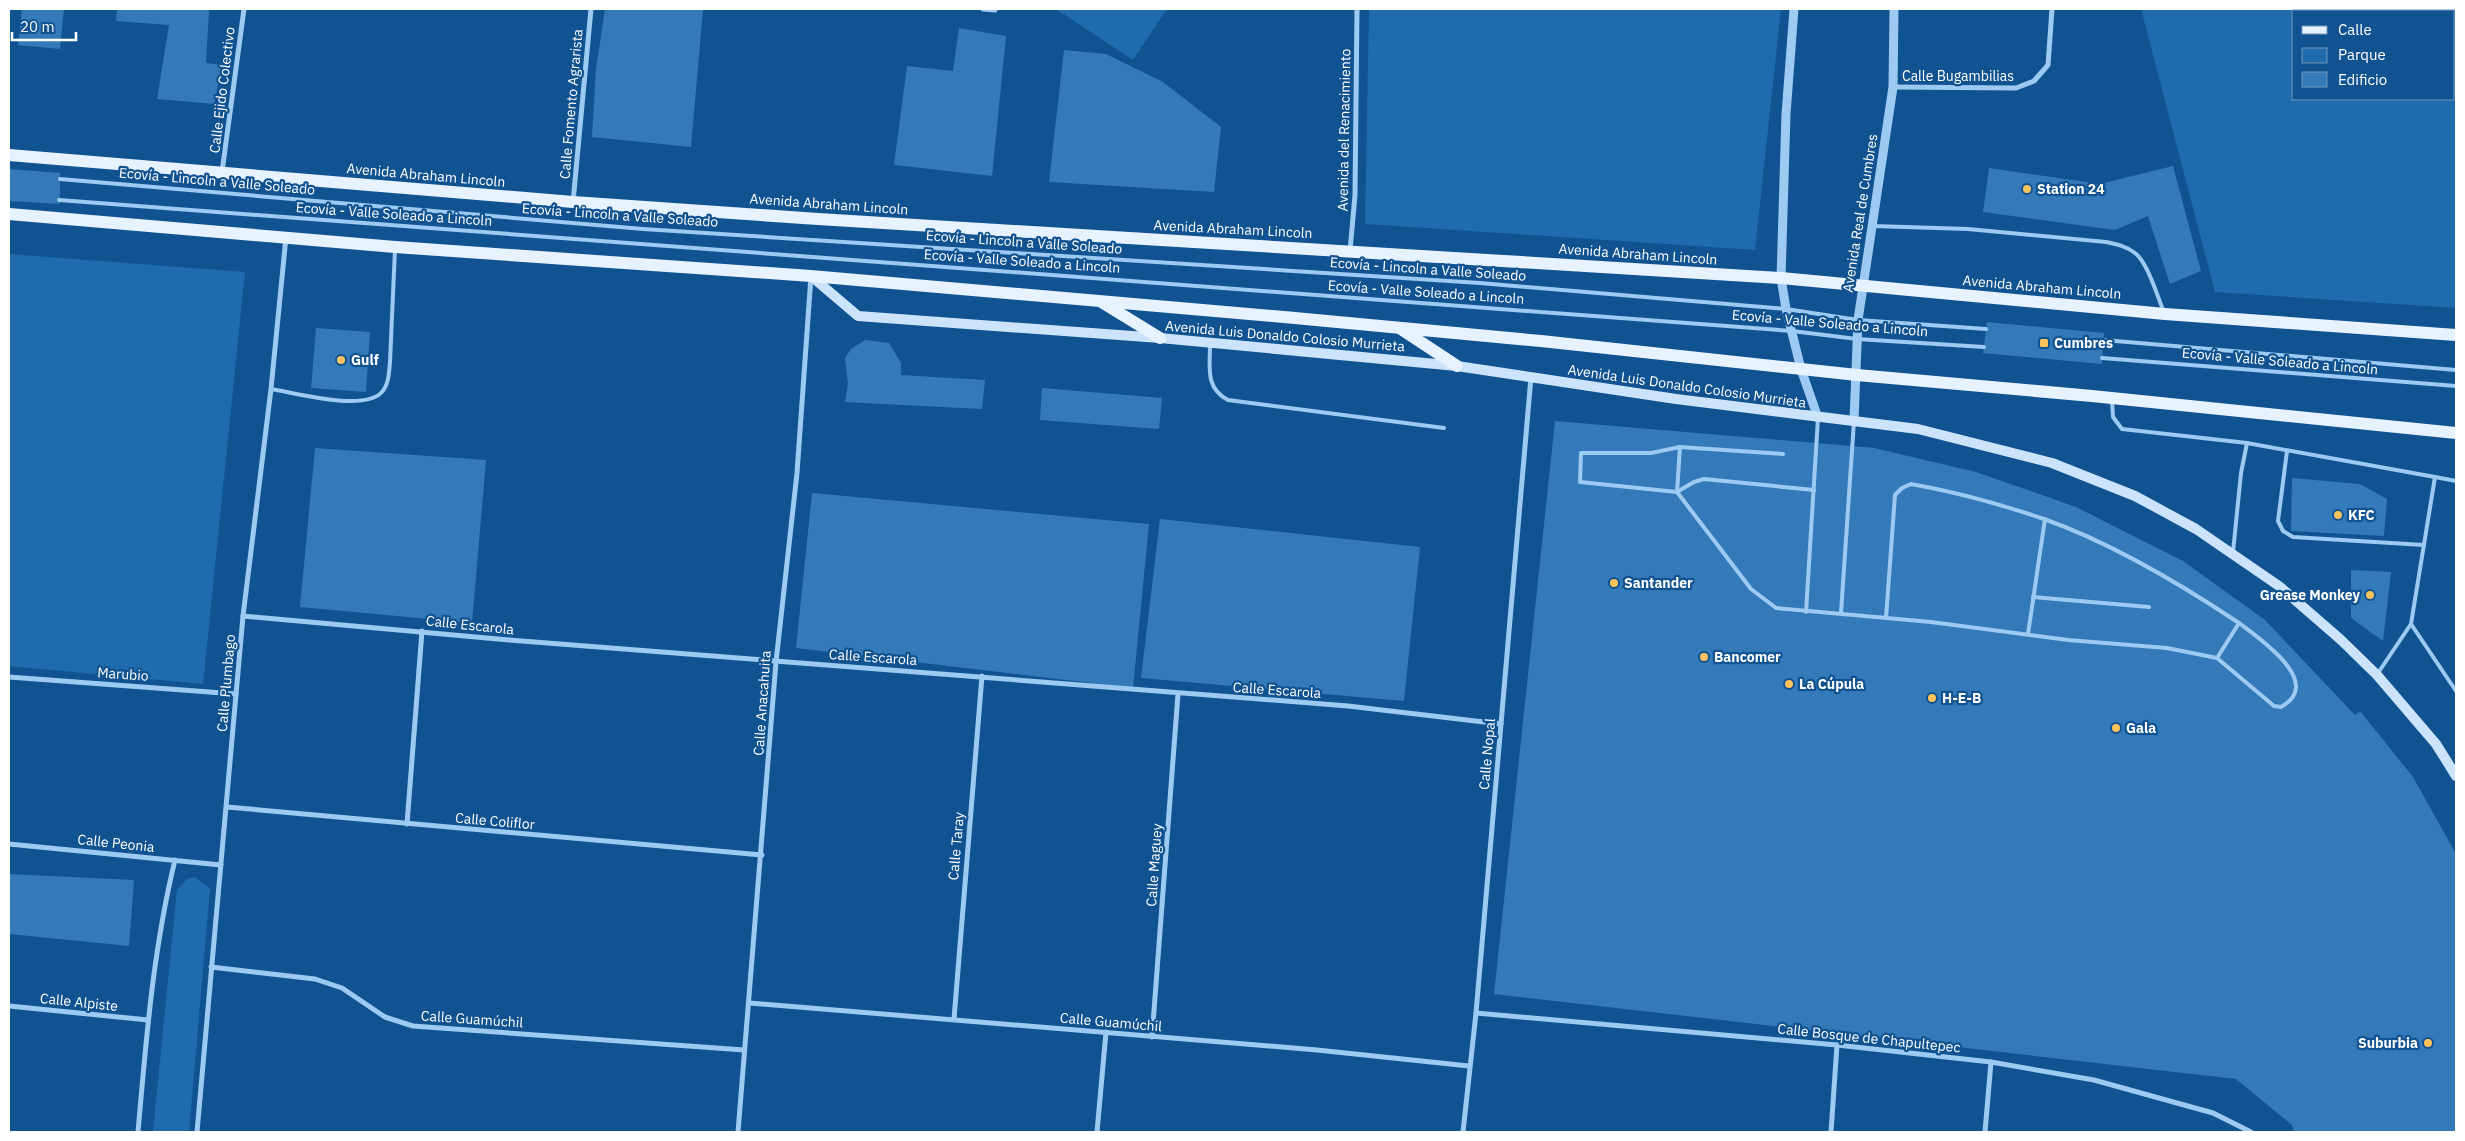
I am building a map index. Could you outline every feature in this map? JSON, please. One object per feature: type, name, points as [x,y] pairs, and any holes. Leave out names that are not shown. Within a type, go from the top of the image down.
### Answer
[{"type":"main road","name":"Avenida Abraham Lincoln","points":[[9,155],[573,202],[1781,278],[2165,314],[2456,335]]},
{"type":"main road","points":[[9,214],[395,247],[811,276],[1399,328],[2456,433]]},
{"type":"main road","name":"Avenida Luis Donaldo Colosio Murrieta","points":[[811,276],[858,316],[1160,338],[1457,366],[1818,418],[1918,430],[2052,463],[2135,496],[2196,529],[2233,552],[2279,586],[2340,639],[2377,675],[2436,744],[2456,776]]},
{"type":"main road","points":[[1101,302],[1160,338]]},
{"type":"main road","points":[[1399,328],[1457,366]]},
{"type":"street","name":"Calle Ejido Colectivo","points":[[222,173],[244,9]]},
{"type":"street","name":"Calle Fomento Agrarista","points":[[573,202],[592,9]]},
{"type":"street","points":[[983,9],[995,10]]},
{"type":"street","name":"Avenida del Renacimiento","points":[[1350,251],[1355,195],[1357,9]]},
{"type":"street","points":[[1794,9],[1786,114],[1781,278],[1786,309],[1801,369],[1818,418]]},
{"type":"street","name":"Avenida Real de Cumbres","points":[[1854,421],[1858,320],[1892,88],[1894,9]]},
{"type":"street","name":"Calle Bugambilias","points":[[1892,88],[2016,88],[2034,81],[2048,66],[2052,9]]},
{"type":"street","name":"Calle Plumbago","points":[[197,1132],[243,616],[271,389],[286,237]]},
{"type":"street","name":"Calle Anacahuita","points":[[738,1132],[762,855],[776,662],[797,473],[811,276]]},
{"type":"street","name":"Calle Nopal","points":[[1463,1132],[1476,1013],[1531,377]]},
{"type":"street","name":"Calle Escarola","points":[[243,616],[776,662],[982,676],[1178,694],[1348,706],[1502,724]]},
{"type":"street","points":[[406,824],[422,631]]},
{"type":"street","name":"Calle Taray","points":[[954,1019],[982,676]]},
{"type":"street","name":"Marubio","points":[[9,677],[236,694]]},
{"type":"street","name":"Calle Maguey","points":[[1152,1037],[1178,694]]},
{"type":"street","name":"Calle Coliflor","points":[[227,807],[762,855]]},
{"type":"street","name":"Calle Peonia","points":[[9,844],[221,865]]},
{"type":"street","points":[[138,1132],[148,1020],[161,919],[175,860]]},
{"type":"street","name":"Calle Guamúchil","points":[[211,967],[315,978],[342,988],[385,1018],[413,1026],[744,1050]]},
{"type":"street","name":"Calle Guamúchil","points":[[750,1003],[1317,1050],[1469,1066]]},
{"type":"street","name":"Calle Alpiste","points":[[9,1006],[148,1020]]},
{"type":"street","name":"Calle Bosque de Chapultepec","points":[[1476,1013],[1837,1045],[1991,1062],[2094,1080],[2213,1113],[2251,1132]]},
{"type":"street","points":[[1097,1132],[1106,1032]]},
{"type":"street","points":[[1831,1132],[1837,1045]]},
{"type":"street","points":[[1985,1132],[1991,1062]]},
{"type":"lane","name":"Ecovía - Lincoln a Valle Soleado","points":[[60,178],[643,229],[1480,284],[1786,309],[1858,320],[1986,329]]},
{"type":"lane","name":"Ecovía - Valle Soleado a Lincoln","points":[[59,200],[1792,330],[1857,339],[1984,347]]},
{"type":"lane","points":[[1871,226],[1968,229],[2106,242],[2125,247],[2136,254],[2144,266],[2165,314]]},
{"type":"lane","points":[[271,389],[354,402],[369,401],[382,392],[389,379],[395,247]]},
{"type":"lane","points":[[2104,340],[2456,370]]},
{"type":"lane","points":[[1210,343],[1209,378],[1213,388],[1219,395],[1228,400],[1444,428]]},
{"type":"lane","name":"Ecovía - Valle Soleado a Lincoln","points":[[2102,358],[2456,386]]},
{"type":"lane","points":[[2112,398],[2113,417],[2122,429],[2247,442],[2287,451],[2456,480]]},
{"type":"lane","points":[[1806,612],[1818,418]]},
{"type":"lane","points":[[1841,614],[1854,421]]},
{"type":"lane","points":[[2233,552],[2241,473],[2247,442]]},
{"type":"lane","points":[[1783,454],[1680,446],[1651,453],[1581,453],[1580,482],[1677,492],[1694,482],[1704,480],[1814,490]]},
{"type":"lane","points":[[1680,446],[1677,492],[1751,589],[1776,608],[1886,618],[2068,640],[2166,648],[2217,658],[2274,706],[2281,706],[2294,696],[2297,688],[2296,680],[2278,655],[2239,623],[2133,560],[2081,534],[2045,519],[1950,491],[1911,484],[1902,488],[1895,495],[1886,618]]},
{"type":"lane","points":[[2287,451],[2278,521],[2283,531],[2293,537],[2424,545]]},
{"type":"lane","points":[[2377,675],[2411,624],[2435,477]]},
{"type":"lane","points":[[2028,634],[2045,519]]},
{"type":"lane","points":[[2033,597],[2149,607]]},
{"type":"lane","points":[[2217,658],[2239,623]]},
{"type":"lane","points":[[2411,624],[2456,691]]},
{"type":"green space","points":[[1056,9],[1167,9],[1133,60]]},
{"type":"green space","points":[[1369,9],[1781,9],[1755,250],[1365,224]]},
{"type":"green space","points":[[2141,9],[2456,9],[2456,308],[2215,292]]},
{"type":"green space","points":[[9,254],[245,272],[203,684],[9,666]]},
{"type":"green space","points":[[195,877],[210,889],[189,1132],[153,1132],[177,890],[187,879]]},
{"type":"building","points":[[22,9],[64,9],[60,49],[18,45]]},
{"type":"building","points":[[117,9],[209,9],[206,63],[222,65],[214,104],[157,99],[169,25],[116,21]]},
{"type":"building","points":[[605,9],[703,9],[691,147],[592,137],[596,69]]},
{"type":"building","points":[[959,28],[1006,36],[992,176],[894,165],[907,66],[953,71]]},
{"type":"building","points":[[1064,50],[1106,54],[1163,82],[1221,127],[1214,192],[1049,182]]},
{"type":"building","points":[[2173,166],[2201,271],[2170,284],[2148,216],[2115,230],[1983,212],[1989,168],[2100,184]]},
{"type":"building","points":[[9,169],[60,173],[60,204],[9,201]]},
{"type":"building","name":"Cumbres","points":[[1987,322],[2104,333],[2102,364],[1983,353]]},
{"type":"building","name":"Gulf","points":[[316,328],[370,332],[366,392],[311,388]]},
{"type":"building","points":[[865,340],[889,343],[901,363],[901,375],[985,380],[982,409],[845,402],[848,383],[845,358],[851,349]]},
{"type":"building","points":[[1042,388],[1162,398],[1159,429],[1040,420]]},
{"type":"building","name":"H-E-B","points":[[1555,421],[1874,448],[1976,472],[2076,507],[2183,561],[2265,620],[2355,715],[2360,711],[2413,777],[2456,854],[2456,1132],[2294,1132],[2292,1125],[2236,1079],[1494,994]]},
{"type":"building","points":[[315,448],[486,460],[472,623],[300,607]]},
{"type":"building","name":"KFC","points":[[2292,478],[2360,484],[2387,499],[2384,536],[2291,531]]},
{"type":"building","points":[[812,493],[1149,524],[1133,688],[796,648]]},
{"type":"building","points":[[1160,519],[1420,547],[1404,701],[1141,678]]},
{"type":"building","name":"Grease Monkey","points":[[2351,570],[2391,572],[2383,641],[2351,618]]},
{"type":"building","points":[[9,874],[134,880],[129,946],[9,934]]},
{"type":"place","name":"Station 24","points":[[2027,189]]},
{"type":"place","name":"Cumbres","points":[[2044,343]]},
{"type":"place","name":"Gulf","points":[[341,360]]},
{"type":"place","name":"KFC","points":[[2338,515]]},
{"type":"place","name":"Santander","points":[[1614,583]]},
{"type":"place","name":"Grease Monkey","points":[[2370,595]]},
{"type":"place","name":"Bancomer","points":[[1704,657]]},
{"type":"place","name":"La Cúpula","points":[[1789,684]]},
{"type":"place","name":"H-E-B","points":[[1932,698]]},
{"type":"place","name":"Gala","points":[[2116,728]]},
{"type":"place","name":"Suburbia","points":[[2428,1043]]}]
